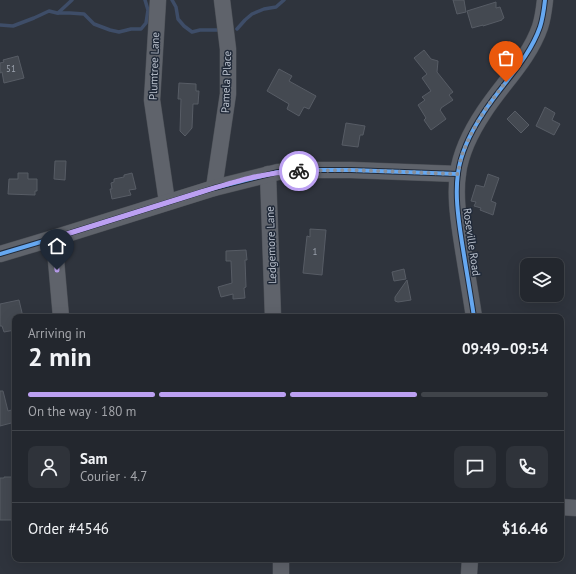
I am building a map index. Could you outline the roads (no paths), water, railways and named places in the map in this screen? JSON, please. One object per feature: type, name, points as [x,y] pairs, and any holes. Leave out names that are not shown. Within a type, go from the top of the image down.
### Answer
[{"type":"street","name":"Plumtree Lane","points":[[158,0],[152,100],[167,202]]},
{"type":"street","name":"Pamela Place","points":[[214,188],[228,94],[228,49],[222,0]]},
{"type":"street","name":"Roseville Road","points":[[474,314],[459,220],[457,195],[458,174],[462,156],[470,136],[483,113],[533,45],[541,25],[545,0]]},
{"type":"street","points":[[0,254],[167,202],[268,174],[289,171],[351,170],[458,174]]},
{"type":"street","name":"Ledgemore Lane","points":[[268,174],[273,314]]},
{"type":"street","points":[[54,238],[61,314]]},
{"type":"street","points":[[564,507],[576,508]]},
{"type":"street","points":[[281,562],[282,574]]},
{"type":"street","points":[[469,574],[470,562]]},
{"type":"waterway","points":[[58,13],[72,0]]},
{"type":"waterway","points":[[0,25],[13,26],[49,11],[57,13],[84,14],[94,24],[119,32],[131,29],[141,29],[146,23],[148,10],[145,0]]},
{"type":"waterway","points":[[172,0],[176,7],[178,19],[192,32],[200,30],[220,30]]},
{"type":"waterway","points":[[237,29],[252,14],[264,9],[276,7],[284,0]]}]
